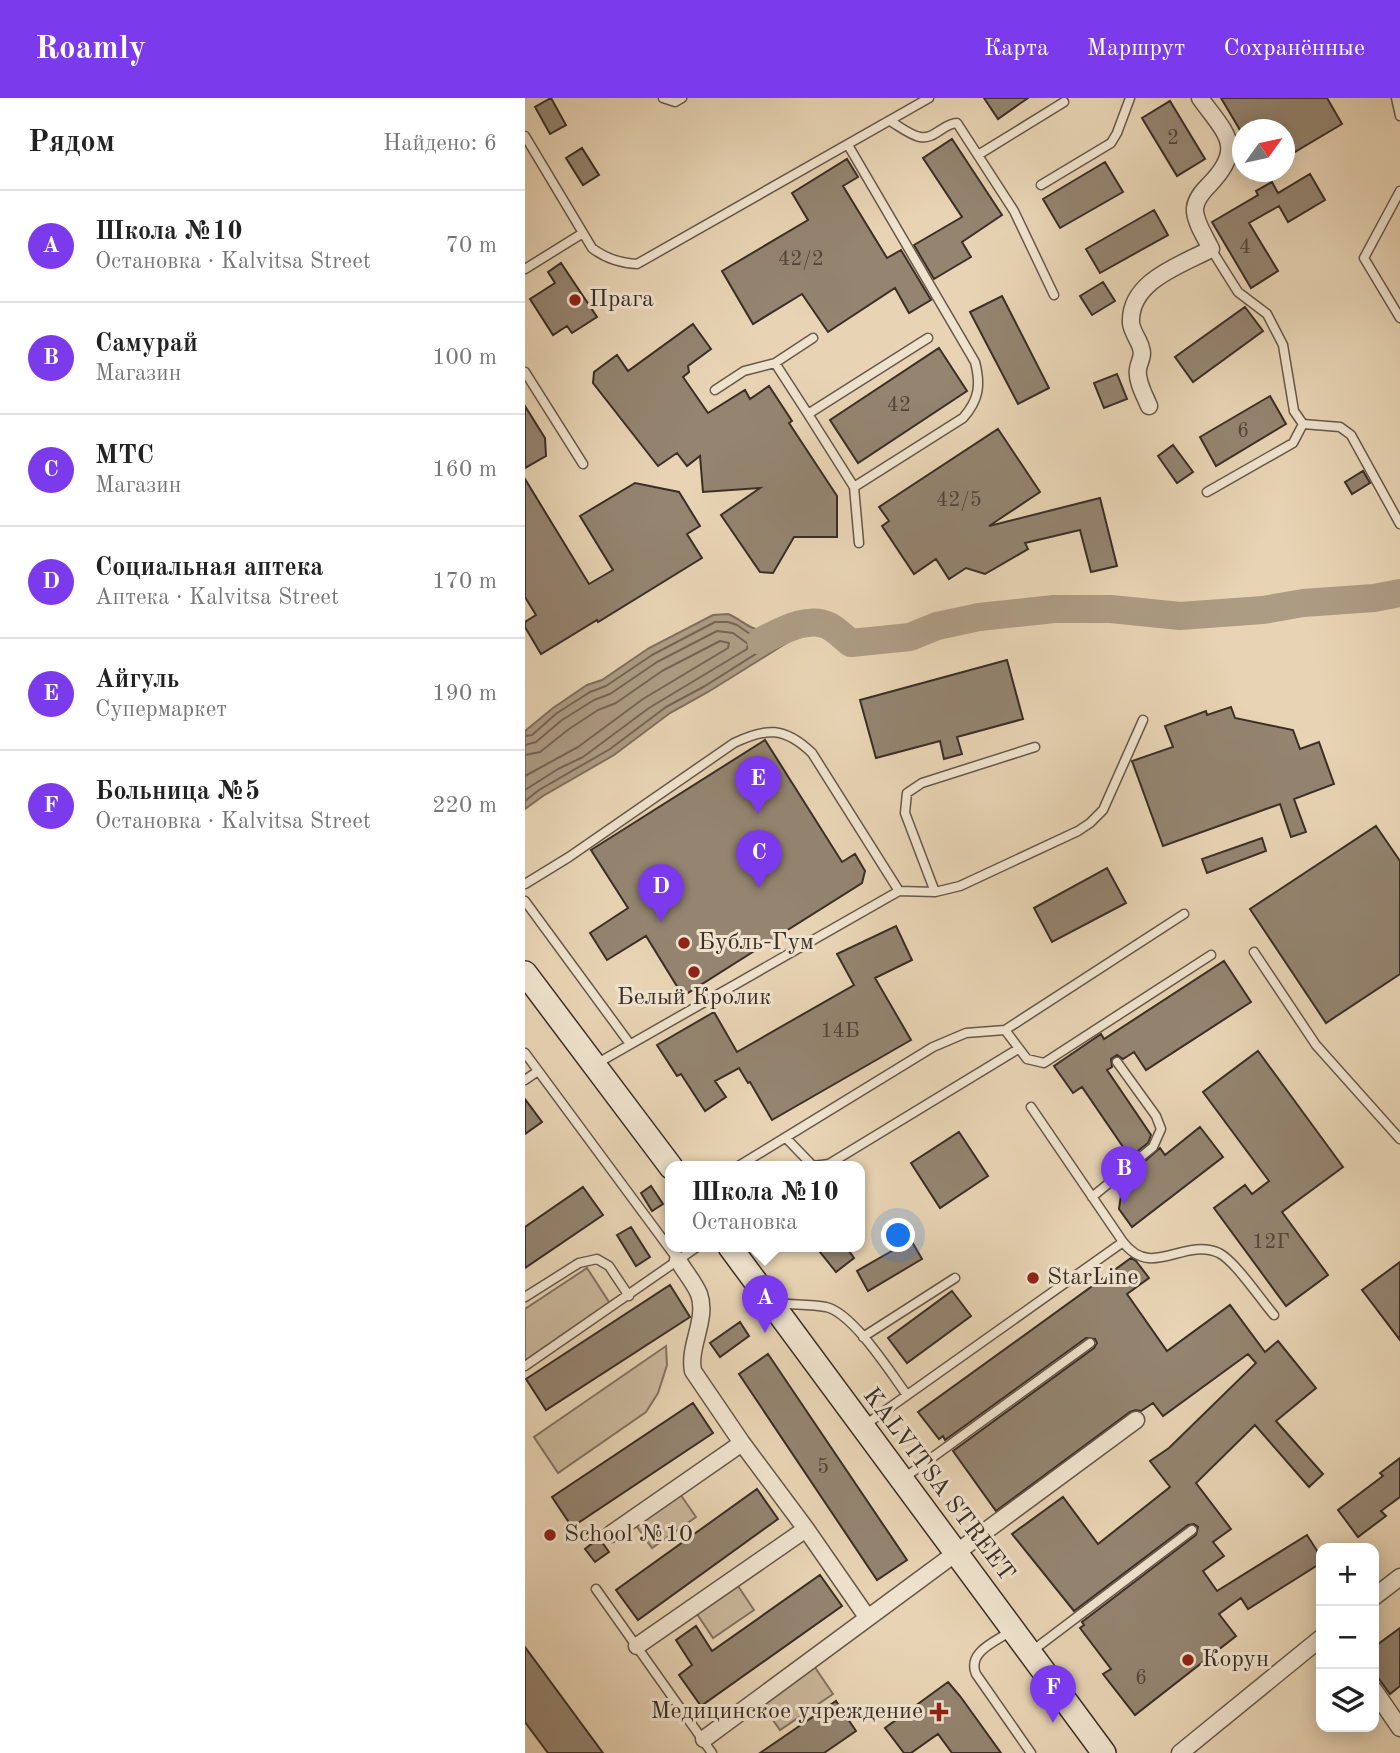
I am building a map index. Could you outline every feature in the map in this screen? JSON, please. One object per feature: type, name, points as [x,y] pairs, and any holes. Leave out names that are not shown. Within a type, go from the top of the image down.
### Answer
[{"type":"street","points":[[1149,406],[1137,371],[1142,350],[1131,322],[1135,301],[1144,287],[1211,249],[1195,208],[1203,191],[1227,164],[1230,153],[1224,132],[1200,98]]},
{"type":"street","points":[[525,973],[666,1161]]},
{"type":"street","name":"KALVITSA STREET","points":[[734,1252],[1104,1753]]},
{"type":"street","points":[[678,1261],[698,1293],[701,1304],[691,1358],[694,1371],[742,1443],[806,1528],[867,1617]]},
{"type":"street","points":[[708,1746],[867,1617],[1136,1420]]},
{"type":"street","points":[[611,1534],[742,1443]]},
{"type":"street","points":[[637,1646],[806,1528]]},
{"type":"street","points":[[1379,1593],[1400,1577]]},
{"type":"street","points":[[1180,1753],[1316,1642]]},
{"type":"street","points":[[1379,1697],[1400,1728]]},
{"type":"lane","points":[[663,98],[675,102],[682,98]]},
{"type":"lane","points":[[525,136],[592,248],[603,257],[623,264],[637,264],[929,98]]},
{"type":"lane","points":[[1041,185],[1111,143],[1130,98]]},
{"type":"lane","points":[[1396,98],[1400,116]]},
{"type":"lane","points":[[978,155],[1064,102]]},
{"type":"lane","points":[[890,121],[921,137],[929,136],[950,123],[957,123],[1014,211],[1054,295]]},
{"type":"lane","points":[[848,145],[975,362],[979,390],[973,406],[963,418],[853,487]]},
{"type":"lane","points":[[1400,191],[1364,258],[1400,318]]},
{"type":"lane","points":[[525,269],[583,233]]},
{"type":"lane","points":[[1211,249],[1238,292],[1267,314],[1283,345],[1294,411],[1303,424]]},
{"type":"lane","points":[[715,390],[744,370],[775,363],[813,338]]},
{"type":"lane","points":[[808,414],[928,338]]},
{"type":"lane","points":[[775,363],[853,487],[859,542]]},
{"type":"lane","points":[[525,372],[583,464]]},
{"type":"lane","points":[[1207,492],[1293,443],[1303,424]]},
{"type":"lane","points":[[1303,424],[1340,427],[1351,435],[1400,524]]},
{"type":"lane","points":[[593,1065],[899,891],[935,892],[960,887],[1090,823],[1103,810],[1143,720]]},
{"type":"lane","points":[[525,884],[569,857],[734,743],[759,731],[781,733],[800,741],[812,752],[899,891]]},
{"type":"lane","points":[[935,892],[905,813],[907,793],[922,783],[1035,747]]},
{"type":"lane","points":[[525,901],[630,1044]]},
{"type":"lane","points":[[747,1161],[933,1047],[966,1033],[1005,1030],[1184,914]]},
{"type":"lane","points":[[1254,952],[1316,1045],[1400,1139]]},
{"type":"lane","points":[[1005,1030],[1027,1059],[1044,1063],[1211,955]]},
{"type":"lane","points":[[834,1161],[1018,1049]]},
{"type":"lane","points":[[525,1053],[665,1243]]},
{"type":"lane","points":[[1092,1197],[1153,1147],[1161,1129],[1156,1116],[1117,1062]]},
{"type":"lane","points":[[525,1080],[538,1071]]},
{"type":"lane","points":[[1031,1107],[1131,1253],[1139,1258],[1150,1259],[1193,1250],[1219,1253],[1230,1261],[1273,1315]]},
{"type":"lane","points":[[786,1138],[808,1161]]},
{"type":"lane","points":[[862,1427],[1123,1242]]},
{"type":"lane","points":[[671,1252],[678,1261]]},
{"type":"lane","points":[[525,1366],[690,1252]]},
{"type":"lane","points":[[525,1297],[579,1263],[597,1259],[609,1266],[629,1296]]},
{"type":"lane","points":[[863,1337],[955,1278]]},
{"type":"lane","points":[[771,1303],[827,1307],[841,1313],[907,1395]]},
{"type":"lane","points":[[902,1480],[1090,1343]]},
{"type":"lane","points":[[1030,1653],[1192,1530]]},
{"type":"lane","points":[[596,1589],[708,1746]]},
{"type":"lane","points":[[1013,1630],[979,1653],[973,1659],[972,1665],[975,1674],[1031,1753]]},
{"type":"shaded area","points":[[587,1268],[611,1305],[525,1362],[525,1309]]},
{"type":"shaded area","points":[[666,1346],[667,1365],[658,1393],[646,1412],[558,1473],[534,1437]]},
{"type":"shaded area","points":[[680,1494],[696,1517],[652,1548],[635,1524]]},
{"type":"shaded area","points":[[738,1586],[754,1610],[713,1638],[697,1614]]},
{"type":"shaded area","points":[[814,1666],[833,1694],[780,1730],[761,1703]]},
{"type":"water","points":[[728,614],[763,631],[794,626],[793,639],[670,713],[614,755],[525,809],[525,731],[587,685],[602,680],[649,648],[713,615]]},
{"type":"building","points":[[551,98],[566,125],[550,134],[535,107]]},
{"type":"building","points":[[984,98],[1028,98],[998,119]]},
{"type":"building","points":[[1221,98],[1327,98],[1342,124],[1295,152],[1295,119],[1233,119]]},
{"type":"building","points":[[1170,101],[1205,159],[1177,176],[1142,118]]},
{"type":"building","points":[[952,139],[1002,215],[962,242],[971,257],[934,279],[914,245],[962,217],[923,158]]},
{"type":"building","points":[[582,148],[599,175],[583,185],[566,158]]},
{"type":"building","points":[[847,159],[858,177],[843,186],[887,258],[901,250],[931,300],[909,313],[895,288],[828,332],[802,294],[753,324],[722,271],[808,220],[792,193]]},
{"type":"building","points":[[1105,162],[1123,192],[1060,228],[1043,199]]},
{"type":"building","points":[[1310,174],[1325,200],[1288,222],[1279,206],[1249,223],[1278,271],[1251,288],[1212,222],[1258,195],[1256,191],[1272,182],[1278,193]]},
{"type":"building","points":[[1154,210],[1168,235],[1100,273],[1086,249]]},
{"type":"building","points":[[561,263],[597,317],[572,333],[567,326],[553,335],[530,299],[555,283],[548,272]]},
{"type":"building","points":[[1103,282],[1115,301],[1092,315],[1080,296]]},
{"type":"building","points":[[1002,296],[1049,388],[1018,404],[970,312]]},
{"type":"building","points":[[1245,307],[1263,331],[1193,382],[1175,357]]},
{"type":"building","points":[[693,324],[711,349],[688,366],[689,372],[683,377],[708,413],[745,390],[750,399],[769,386],[792,421],[789,423],[837,496],[837,537],[794,537],[773,573],[760,572],[721,515],[760,488],[703,492],[700,456],[687,466],[677,453],[658,466],[593,383],[594,372],[617,355],[628,371]]},
{"type":"building","points":[[939,348],[967,391],[858,463],[830,420]]},
{"type":"building","points":[[1117,374],[1127,399],[1104,408],[1094,383]]},
{"type":"building","points":[[1270,396],[1286,424],[1216,466],[1200,437]]},
{"type":"building","points":[[525,406],[545,438],[546,456],[525,468]]},
{"type":"building","points":[[998,429],[1040,492],[989,526],[1100,498],[1117,566],[1091,572],[1080,530],[1025,543],[1028,549],[985,574],[966,568],[949,579],[936,559],[914,574],[882,526],[889,521],[879,507]]},
{"type":"building","points":[[1173,445],[1193,472],[1177,483],[1158,456]]},
{"type":"building","points":[[1363,471],[1370,483],[1352,494],[1345,482]]},
{"type":"building","points":[[525,479],[589,584],[613,570],[580,516],[635,483],[679,492],[700,526],[687,534],[702,558],[541,654],[525,627],[525,622],[536,615],[525,597]]},
{"type":"building","points":[[1007,660],[1023,719],[957,737],[962,754],[944,759],[940,741],[876,758],[860,700]]},
{"type":"building","points":[[1231,707],[1235,718],[1293,730],[1300,749],[1319,742],[1334,784],[1294,799],[1306,832],[1291,837],[1280,804],[1163,846],[1132,761],[1173,747],[1165,726],[1206,711],[1207,715]]},
{"type":"building","points":[[765,740],[842,862],[855,854],[865,871],[862,883],[683,996],[646,936],[607,960],[590,933],[628,908],[591,850]]},
{"type":"building","points":[[1376,826],[1400,861],[1400,974],[1326,1023],[1250,909]]},
{"type":"building","points":[[1262,838],[1266,851],[1207,873],[1202,859]]},
{"type":"building","points":[[1107,868],[1126,903],[1052,942],[1034,908]]},
{"type":"building","points":[[896,926],[912,960],[875,978],[911,1040],[772,1120],[739,1068],[715,1081],[726,1097],[705,1111],[681,1074],[677,1076],[657,1045],[714,1012],[737,1052],[854,985],[837,954]]},
{"type":"building","points":[[1224,961],[1251,1002],[1146,1070],[1134,1052],[1123,1059],[1117,1055],[1111,1059],[1112,1067],[1107,1070],[1151,1135],[1148,1143],[1130,1157],[1082,1087],[1073,1093],[1054,1066],[1101,1034],[1104,1039]]},
{"type":"building","points":[[1258,1051],[1343,1167],[1282,1212],[1328,1275],[1286,1306],[1214,1208],[1245,1185],[1252,1194],[1269,1181],[1203,1092]]},
{"type":"building","points":[[525,1099],[542,1122],[525,1134]]},
{"type":"building","points":[[1200,1127],[1223,1157],[1132,1227],[1119,1209],[1122,1188],[1141,1173],[1137,1168],[1160,1148],[1165,1155]]},
{"type":"building","points":[[959,1132],[988,1176],[940,1208],[911,1163]]},
{"type":"building","points":[[651,1186],[663,1204],[652,1211],[641,1193]]},
{"type":"building","points":[[583,1187],[603,1215],[525,1268],[525,1227]]},
{"type":"building","points":[[631,1227],[650,1257],[636,1266],[617,1235]]},
{"type":"building","points":[[911,1240],[922,1259],[868,1291],[857,1271]]},
{"type":"building","points":[[820,1252],[850,1252],[854,1258],[836,1272]]},
{"type":"building","points":[[1131,1258],[1149,1278],[1127,1294],[1167,1351],[1230,1305],[1265,1352],[1278,1341],[1316,1388],[1276,1421],[1323,1474],[1309,1487],[1255,1425],[1196,1483],[1231,1529],[1213,1542],[1224,1556],[1203,1571],[1217,1591],[1307,1535],[1316,1549],[1316,1566],[1248,1609],[1241,1598],[1219,1614],[1236,1636],[1135,1715],[1103,1674],[1111,1669],[1080,1628],[1084,1625],[1082,1622],[1196,1535],[1198,1527],[1194,1524],[1188,1525],[1074,1611],[1012,1534],[1063,1497],[1098,1544],[1170,1487],[1150,1461],[1169,1448],[1256,1363],[1248,1354],[1163,1416],[1153,1403],[1141,1411],[1130,1412],[996,1511],[953,1451],[1094,1348],[1097,1343],[1095,1339],[1086,1338],[945,1440],[943,1436],[939,1439],[918,1412]]},
{"type":"building","points":[[1400,1262],[1400,1340],[1362,1290]]},
{"type":"building","points":[[670,1285],[690,1317],[546,1410],[526,1379]]},
{"type":"building","points":[[952,1291],[971,1316],[907,1363],[888,1338]]},
{"type":"building","points":[[740,1322],[749,1336],[720,1357],[710,1343]]},
{"type":"building","points":[[768,1354],[907,1560],[877,1580],[739,1374]]},
{"type":"building","points":[[693,1403],[713,1433],[572,1527],[552,1497]]},
{"type":"building","points":[[1400,1458],[1400,1497],[1381,1511],[1386,1516],[1358,1537],[1338,1510],[1383,1476],[1380,1473]]},
{"type":"building","points":[[757,1489],[778,1519],[638,1620],[616,1590]]},
{"type":"building","points":[[599,1538],[609,1552],[595,1562],[585,1549]]},
{"type":"building","points":[[820,1575],[842,1606],[701,1706],[679,1675],[692,1665],[676,1640],[696,1626],[712,1651]]},
{"type":"building","points":[[1400,1628],[1400,1686],[1390,1694],[1379,1679],[1379,1643]]},
{"type":"building","points":[[525,1647],[603,1753],[548,1753],[525,1722]]},
{"type":"building","name":"Медицинское учреждение","points":[[948,1682],[1001,1753],[952,1753],[938,1734],[911,1753],[904,1753],[885,1728]]},
{"type":"building","points":[[836,1701],[856,1731],[824,1753],[760,1753]]},
{"type":"waterway","points":[[761,641],[785,629],[812,622],[829,626],[851,643],[910,637],[937,626],[979,617],[1054,609],[1111,609],[1180,616],[1263,610],[1400,593]]},
{"type":"place","name":"Прага","points":[[575,300]]},
{"type":"place","name":"Айгуль","points":[[758,814]]},
{"type":"place","name":"МТС","points":[[759,888]]},
{"type":"place","name":"Социальная аптека","points":[[661,922]]},
{"type":"place","name":"Бубль-Гум","points":[[684,943]]},
{"type":"place","name":"Белый Кролик","points":[[694,972]]},
{"type":"place","name":"Самурай","points":[[1124,1204]]},
{"type":"place","name":"StarLine","points":[[1033,1278]]},
{"type":"place","name":"Школа №10","points":[[765,1333]]},
{"type":"place","name":"School №10","points":[[550,1535]]},
{"type":"place","name":"Корун","points":[[1188,1660]]},
{"type":"place","name":"Медицинское учреждение","points":[[939,1712]]},
{"type":"place","name":"Больница №5","points":[[1053,1723]]}]
